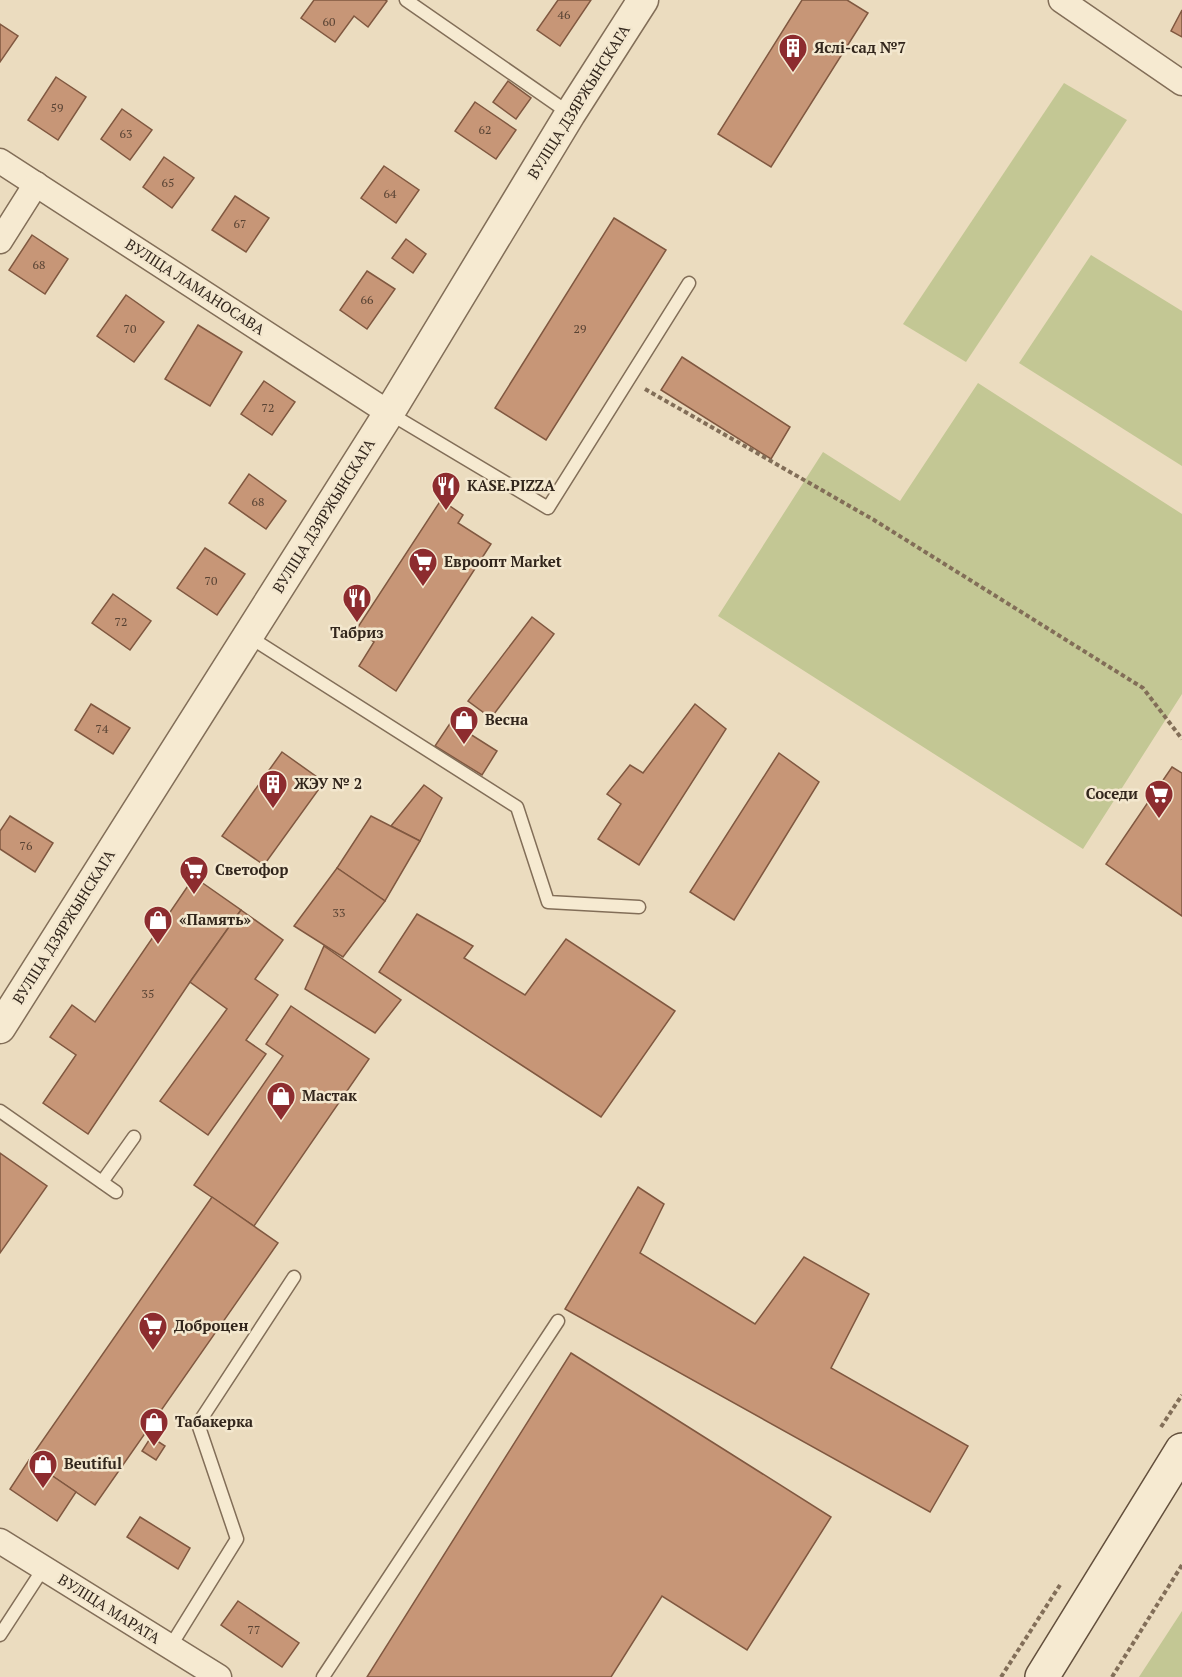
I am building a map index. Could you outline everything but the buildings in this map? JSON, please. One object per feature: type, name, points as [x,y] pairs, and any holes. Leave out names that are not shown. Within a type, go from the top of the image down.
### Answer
[{"type":"main road","points":[[1042,1677],[1181,1454]]},
{"type":"street","name":"ВУЛІЦА ДЗЯРЖЫНСКАГА","points":[[0,1028],[389,413],[570,114],[643,0]]},
{"type":"street","points":[[1061,0],[1182,83]]},
{"type":"street","name":"ВУЛІЦА ЛАМАНОСАВА","points":[[0,161],[389,413]]},
{"type":"street","points":[[0,241],[36,184]]},
{"type":"street","name":"ВУЛІЦА МАРАТА","points":[[0,1541],[219,1677]]},
{"type":"lane","points":[[406,0],[570,114]]},
{"type":"lane","points":[[389,413],[548,508],[689,283]]},
{"type":"lane","points":[[248,636],[517,807],[548,902],[639,907]]},
{"type":"lane","points":[[0,1111],[116,1192]]},
{"type":"lane","points":[[102,1182],[134,1137]]},
{"type":"lane","points":[[170,1647],[237,1539],[198,1424],[294,1277]]},
{"type":"lane","points":[[322,1677],[558,1321]]},
{"type":"lane","points":[[0,1635],[43,1569]]},
{"type":"path","points":[[628,379],[874,520],[1143,687],[1182,739]]},
{"type":"path","points":[[1112,1677],[1182,1565]]},
{"type":"green space","points":[[1064,83],[1127,120],[966,362],[903,324]]},
{"type":"green space","points":[[1091,255],[1182,311],[1182,466],[1019,363]]},
{"type":"green space","points":[[978,383],[1182,514],[1182,694],[1083,849],[718,616],[823,452],[900,501]]},
{"type":"green space","points":[[1182,1611],[1182,1677],[1139,1677]]},
{"type":"place","name":"Яслі-сад №7","points":[[793,74]]},
{"type":"place","name":"KASE.PIZZA","points":[[446,512]]},
{"type":"place","name":"Евроопт Market","points":[[423,588]]},
{"type":"place","name":"Табриз","points":[[357,624]]},
{"type":"place","name":"Весна","points":[[464,746]]},
{"type":"place","name":"ЖЭУ № 2","points":[[273,810]]},
{"type":"place","name":"Соседи","points":[[1159,820]]},
{"type":"place","name":"Светофор","points":[[194,896]]},
{"type":"place","name":"«Память»","points":[[158,946]]},
{"type":"place","name":"Мастак","points":[[281,1122]]},
{"type":"place","name":"Доброцен","points":[[153,1352]]},
{"type":"place","name":"Табакерка","points":[[154,1448]]},
{"type":"place","name":"Beutiful","points":[[43,1490]]}]
